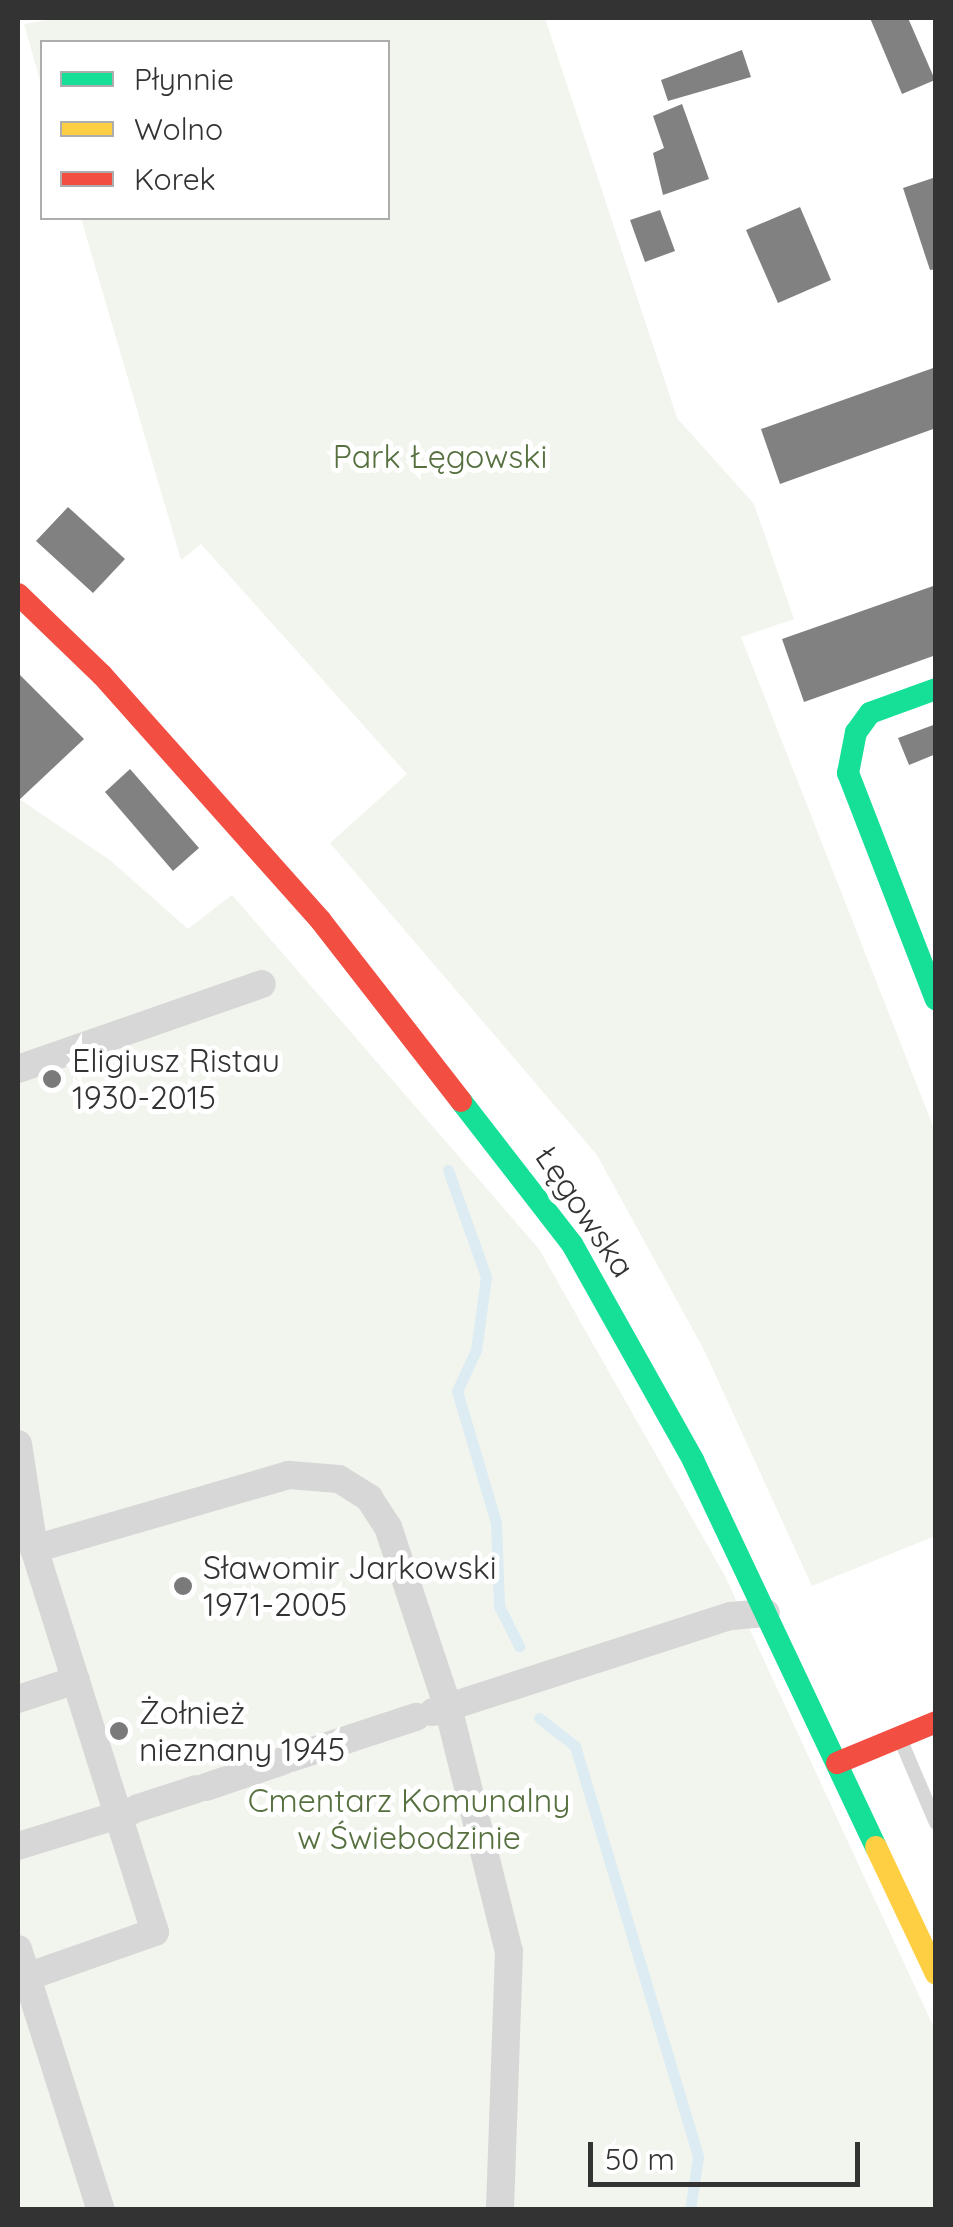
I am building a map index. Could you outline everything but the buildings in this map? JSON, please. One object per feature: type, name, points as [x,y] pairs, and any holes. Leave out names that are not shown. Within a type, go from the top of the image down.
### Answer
[{"type":"street","name":"Łęgowska","points":[[18,594],[266,857],[492,1134],[637,1350],[936,1974]]},
{"type":"street","points":[[936,689],[870,713],[856,732],[848,772],[936,1000]]},
{"type":"street","points":[[18,1068],[262,984]]},
{"type":"street","points":[[18,1444],[34,1549],[76,1680],[129,1812],[156,1932],[22,1979]]},
{"type":"street","points":[[34,1549],[288,1474],[339,1479],[368,1498],[388,1527],[431,1712],[508,1951],[500,2210]]},
{"type":"street","points":[[18,1846],[732,1616],[766,1613]]},
{"type":"street","points":[[18,1699],[76,1680]]},
{"type":"street","points":[[837,1763],[936,1722]]},
{"type":"street","points":[[18,1949],[22,1979],[100,2210]]},
{"type":"lane","points":[[898,1736],[936,1823]]},
{"type":"green space","name":"Park Łęgowski","points":[[60,18],[545,18],[677,418],[754,504],[794,619],[741,637],[935,1131],[935,1536],[812,1586],[704,1350],[597,1155],[330,843],[407,774],[201,544],[181,560],[82,220],[390,220],[390,40],[40,40],[40,80],[24,24]]},
{"type":"green space","name":"Cmentarz Komunalny w Świebodzinie","points":[[18,798],[111,861],[188,929],[232,895],[539,1249],[725,1576],[936,2032],[935,2209],[18,2210]]},
{"type":"waterway","points":[[448,1170],[486,1277],[476,1350],[457,1391],[496,1523],[499,1606],[519,1646]]},
{"type":"waterway","points":[[539,1718],[575,1746],[698,2157],[690,2210]]},
{"type":"traffic: fast","points":[[936,689],[870,713],[856,732],[848,773],[936,1000]]},
{"type":"traffic: fast","points":[[461,1101],[572,1244],[693,1460],[876,1847]]},
{"type":"traffic: slow","points":[[876,1847],[936,1974]]},
{"type":"traffic: jam","points":[[18,594],[102,675],[321,921],[461,1101]]},
{"type":"traffic: jam","points":[[837,1763],[936,1722]]},
{"type":"place","name":"Eligiusz Ristau 1930-2015","points":[[52,1079]]},
{"type":"place","name":"Sławomir Jarkowski 1971-2005","points":[[183,1586]]},
{"type":"place","name":"Żołnież nieznany 1945","points":[[119,1731]]}]
